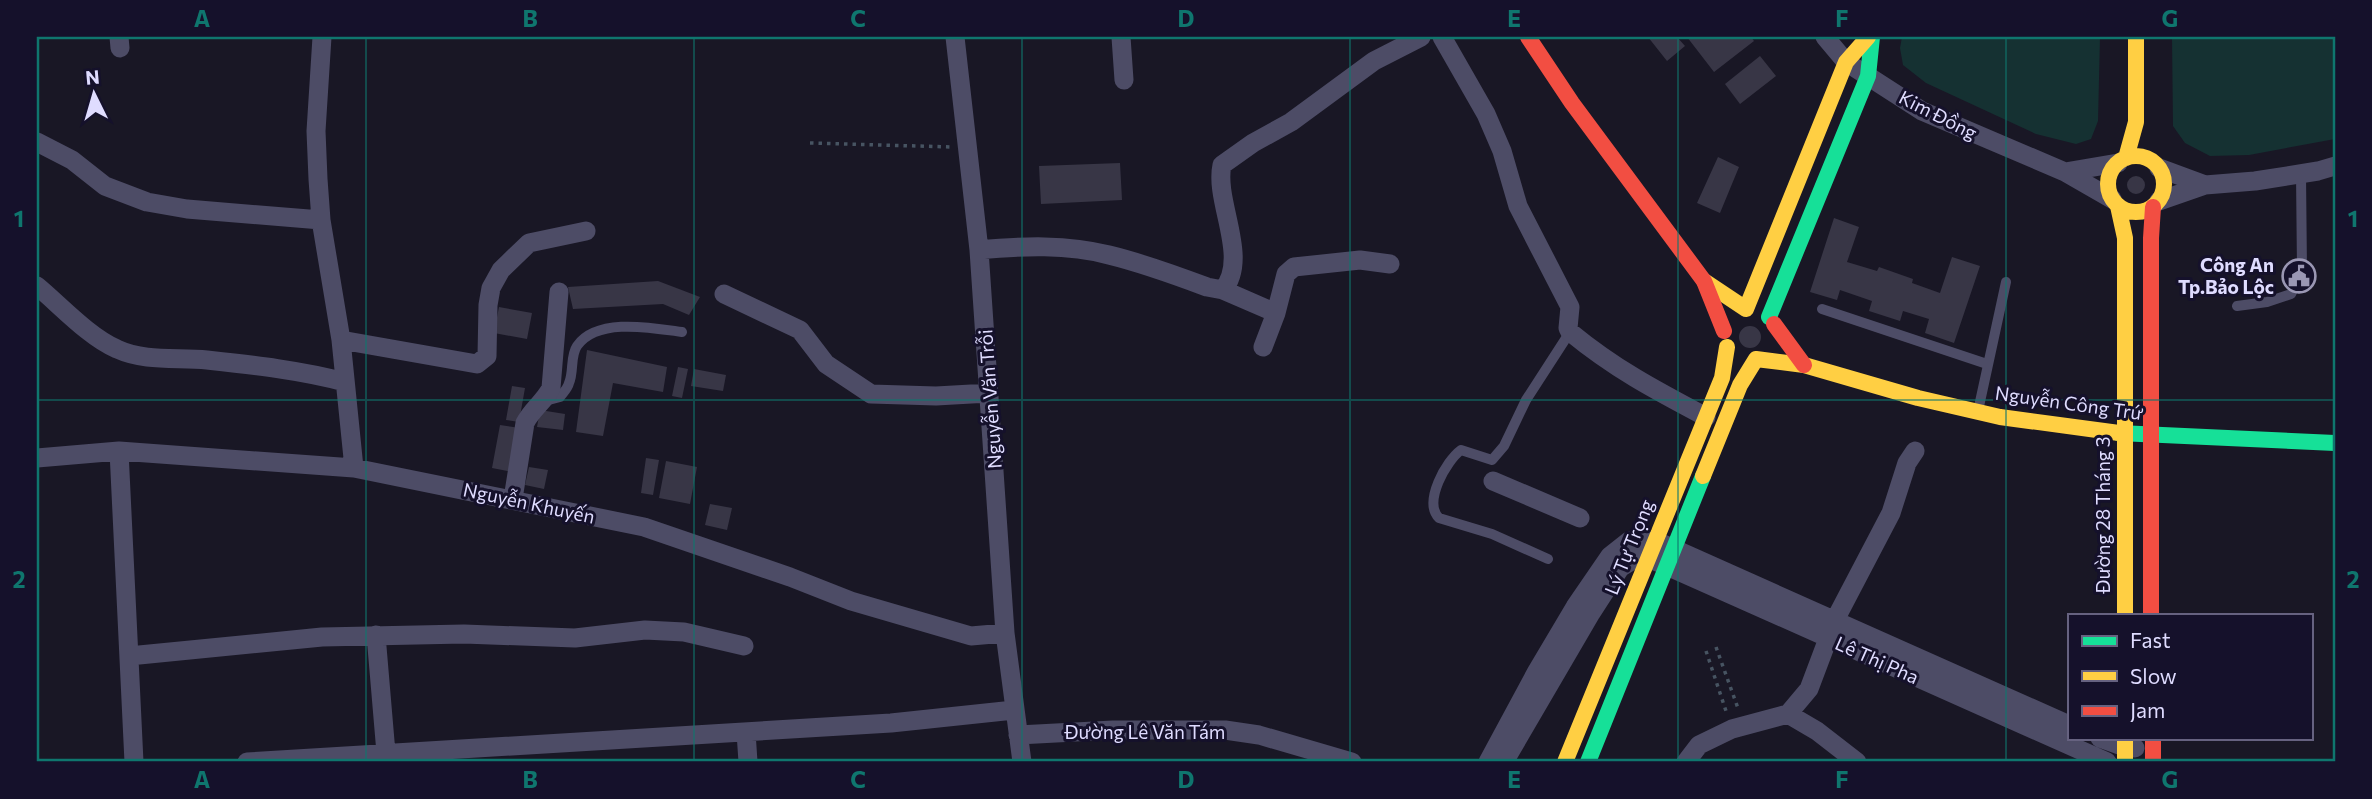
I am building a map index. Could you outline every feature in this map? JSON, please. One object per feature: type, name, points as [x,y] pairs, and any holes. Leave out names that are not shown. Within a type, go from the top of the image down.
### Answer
[{"type":"street","points":[[322,37],[316,131],[321,220],[341,340],[354,468]]},
{"type":"street","name":"Nguyễn Văn Trỗi","points":[[955,37],[979,250],[1005,633],[1022,762]]},
{"type":"street","points":[[1121,37],[1124,80]]},
{"type":"street","points":[[1223,290],[1231,274],[1233,254],[1222,187],[1222,165],[1253,143],[1291,122],[1374,61],[1421,37]]},
{"type":"street","points":[[1442,37],[1486,114],[1502,151],[1518,206],[1570,307],[1570,332],[1603,359],[1635,380],[1706,417]]},
{"type":"street","points":[[1528,37],[1580,113],[1704,281],[1726,339],[1740,358],[1756,359],[1765,356],[1775,342],[1776,333],[1772,321],[1868,76],[1870,37]]},
{"type":"street","name":"Kim Đồng","points":[[1825,37],[1846,62],[1922,111],[2065,172],[2115,202]]},
{"type":"street","points":[[1726,339],[1731,316],[1746,309],[1846,62],[1870,37]]},
{"type":"street","points":[[2136,37],[2136,122],[2122,161],[2112,171],[2108,180],[2115,202],[2127,211],[2136,212],[2205,185],[2301,174],[2335,166]]},
{"type":"street","points":[[2136,122],[2152,163],[2164,184],[2156,204],[2151,436],[2151,614]]},
{"type":"street","points":[[37,142],[72,160],[105,186],[147,202],[199,211],[321,220]]},
{"type":"street","points":[[2065,172],[2122,161],[2152,163],[2205,185]]},
{"type":"street","name":"Đường 28 Tháng 3","points":[[2115,202],[2125,238],[2125,614]]},
{"type":"street","points":[[341,340],[477,364],[487,356],[488,305],[491,288],[501,270],[529,243],[586,231]]},
{"type":"street","points":[[979,250],[1041,247],[1107,254],[1223,290],[1276,313]]},
{"type":"street","points":[[1263,347],[1276,313],[1286,274],[1294,267],[1360,260],[1390,264]]},
{"type":"street","points":[[1704,281],[1746,309],[1762,311],[1804,365]]},
{"type":"street","points":[[37,286],[90,331],[116,349],[141,356],[305,371],[345,382]]},
{"type":"street","points":[[513,499],[525,422],[531,411],[544,401],[551,388],[559,292]]},
{"type":"street","points":[[724,294],[800,330],[826,364],[871,394],[936,396],[989,393]]},
{"type":"street","name":"Lý Tự Trọng","points":[[1565,762],[1722,378],[1726,339]]},
{"type":"street","points":[[1588,762],[1740,385],[1756,359]]},
{"type":"street","name":"Nguyễn Công Trứ","points":[[1756,359],[1804,365],[1918,398],[1978,412],[2124,434],[2335,443]]},
{"type":"street","points":[[120,451],[134,762]]},
{"type":"street","name":"Nguyễn Khuyến","points":[[37,458],[120,451],[354,468],[643,527],[790,576],[851,601],[971,636],[1005,633]]},
{"type":"street","points":[[1686,762],[1699,746],[1738,727],[1788,714],[1809,689],[1835,620],[1891,513],[1907,463],[1915,451]]},
{"type":"street","points":[[1493,481],[1580,518]]},
{"type":"street","points":[[1488,762],[1492,750],[1543,661],[1610,556],[1629,541],[1650,549]]},
{"type":"street","points":[[1504,762],[1620,568],[1650,549]]},
{"type":"street","name":"Lê Thị Pha","points":[[1650,549],[1829,639],[2106,762]]},
{"type":"street","points":[[1671,558],[1835,620],[2068,725]]},
{"type":"street","points":[[129,656],[322,637],[464,634],[575,638],[645,629],[684,632],[744,646]]},
{"type":"street","points":[[376,635],[386,753]]},
{"type":"street","points":[[247,762],[891,723],[1014,709]]},
{"type":"street","points":[[1788,714],[1817,731],[1857,762]]},
{"type":"street","name":"Đường Lê Văn Tám","points":[[1018,735],[1113,730],[1225,730],[1259,736],[1352,762]]},
{"type":"street","points":[[746,732],[748,762]]},
{"type":"street","points":[[2105,740],[2125,749],[2153,750]]},
{"type":"lane","points":[[2237,306],[2267,302],[2291,294],[2302,271],[2301,174]]},
{"type":"lane","points":[[1978,412],[2006,282]]},
{"type":"lane","points":[[1822,309],[1987,364]]},
{"type":"lane","points":[[544,401],[560,397],[570,383],[576,347],[587,336],[605,329],[639,326],[682,332]]},
{"type":"lane","points":[[1548,559],[1492,534],[1440,518],[1434,513],[1433,504],[1440,478],[1461,450],[1492,460],[1504,446],[1531,391],[1570,332]]},
{"type":"path","points":[[810,143],[968,147]]},
{"type":"path","points":[[1716,647],[1738,727]]},
{"type":"path","points":[[1706,651],[1738,727]]},
{"type":"green space","points":[[1902,37],[2100,37],[2098,121],[2091,139],[2076,144],[2036,134],[1926,83],[1903,65],[1900,48]]},
{"type":"green space","points":[[2172,37],[2335,37],[2335,139],[2249,155],[2210,156],[2185,143],[2173,126]]},
{"type":"building","points":[[1648,37],[1677,37],[1685,46],[1667,61]]},
{"type":"building","points":[[1687,37],[1751,37],[1754,41],[1714,72]]},
{"type":"building","points":[[1760,56],[1776,76],[1740,104],[1725,84]]},
{"type":"building","points":[[1718,157],[1739,167],[1720,213],[1697,203]]},
{"type":"building","points":[[1120,163],[1122,200],[1041,204],[1039,166]]},
{"type":"building","points":[[2136,176],[2142,179],[2145,185],[2142,191],[2136,194],[2130,191],[2127,185],[2130,179]]},
{"type":"building","points":[[1834,218],[1859,227],[1847,262],[1877,271],[1879,267],[1913,279],[1912,283],[1940,293],[1952,257],[1980,266],[1954,343],[1925,333],[1929,319],[1903,311],[1900,321],[1869,311],[1872,301],[1840,290],[1837,300],[1810,292]]},
{"type":"building","points":[[658,281],[700,297],[689,315],[663,304],[573,309],[568,287]]},
{"type":"building","points":[[499,307],[532,313],[527,339],[494,333]]},
{"type":"building","points":[[1746,326],[1754,326],[1761,333],[1761,341],[1754,348],[1746,348],[1739,341],[1739,333]]},
{"type":"building","points":[[587,350],[667,367],[663,392],[613,383],[603,436],[576,432]]},
{"type":"building","points":[[678,367],[688,369],[682,398],[672,396]]},
{"type":"building","points":[[694,369],[726,375],[723,391],[691,386]]},
{"type":"building","points":[[512,386],[525,388],[519,422],[506,420]]},
{"type":"building","points":[[540,410],[565,414],[563,430],[537,427]]},
{"type":"building","points":[[500,425],[520,428],[513,472],[492,468]]},
{"type":"building","points":[[646,458],[659,460],[653,495],[641,493]]},
{"type":"building","points":[[666,461],[697,467],[690,504],[659,498]]},
{"type":"building","points":[[529,467],[548,470],[544,489],[525,485]]},
{"type":"building","points":[[710,504],[732,508],[727,530],[705,525]]},
{"type":"traffic: fast","points":[[1769,317],[1868,76],[1872,37]]},
{"type":"traffic: fast","points":[[2119,433],[2335,443]]},
{"type":"traffic: fast","points":[[1588,762],[1703,476]]},
{"type":"traffic: slow","points":[[1704,281],[1746,309],[1846,62],[1868,37]]},
{"type":"traffic: slow","points":[[2126,158],[2136,122],[2136,37]]},
{"type":"traffic: slow","points":[[2136,156],[2147,158],[2156,164],[2162,173],[2164,184],[2162,195],[2156,204],[2147,210],[2136,212],[2125,210],[2116,204],[2110,195],[2108,184],[2110,173],[2116,164],[2125,158],[2136,156]]},
{"type":"traffic: slow","points":[[2118,206],[2125,238],[2125,614]]},
{"type":"traffic: slow","points":[[1565,762],[1722,378],[1727,347]]},
{"type":"traffic: slow","points":[[1703,476],[1740,385],[1756,359],[1804,365],[1918,398],[2000,417],[2119,433]]},
{"type":"traffic: slow","points":[[2125,740],[2125,762]]},
{"type":"traffic: jam","points":[[1528,37],[1572,103],[1704,281],[1724,331]]},
{"type":"traffic: jam","points":[[2151,614],[2153,207]]},
{"type":"traffic: jam","points":[[1774,324],[1804,365]]},
{"type":"traffic: jam","points":[[2153,740],[2153,762]]},
{"type":"place","name":"Công An Tp.Bảo Lộc","points":[[2299,276]]}]
